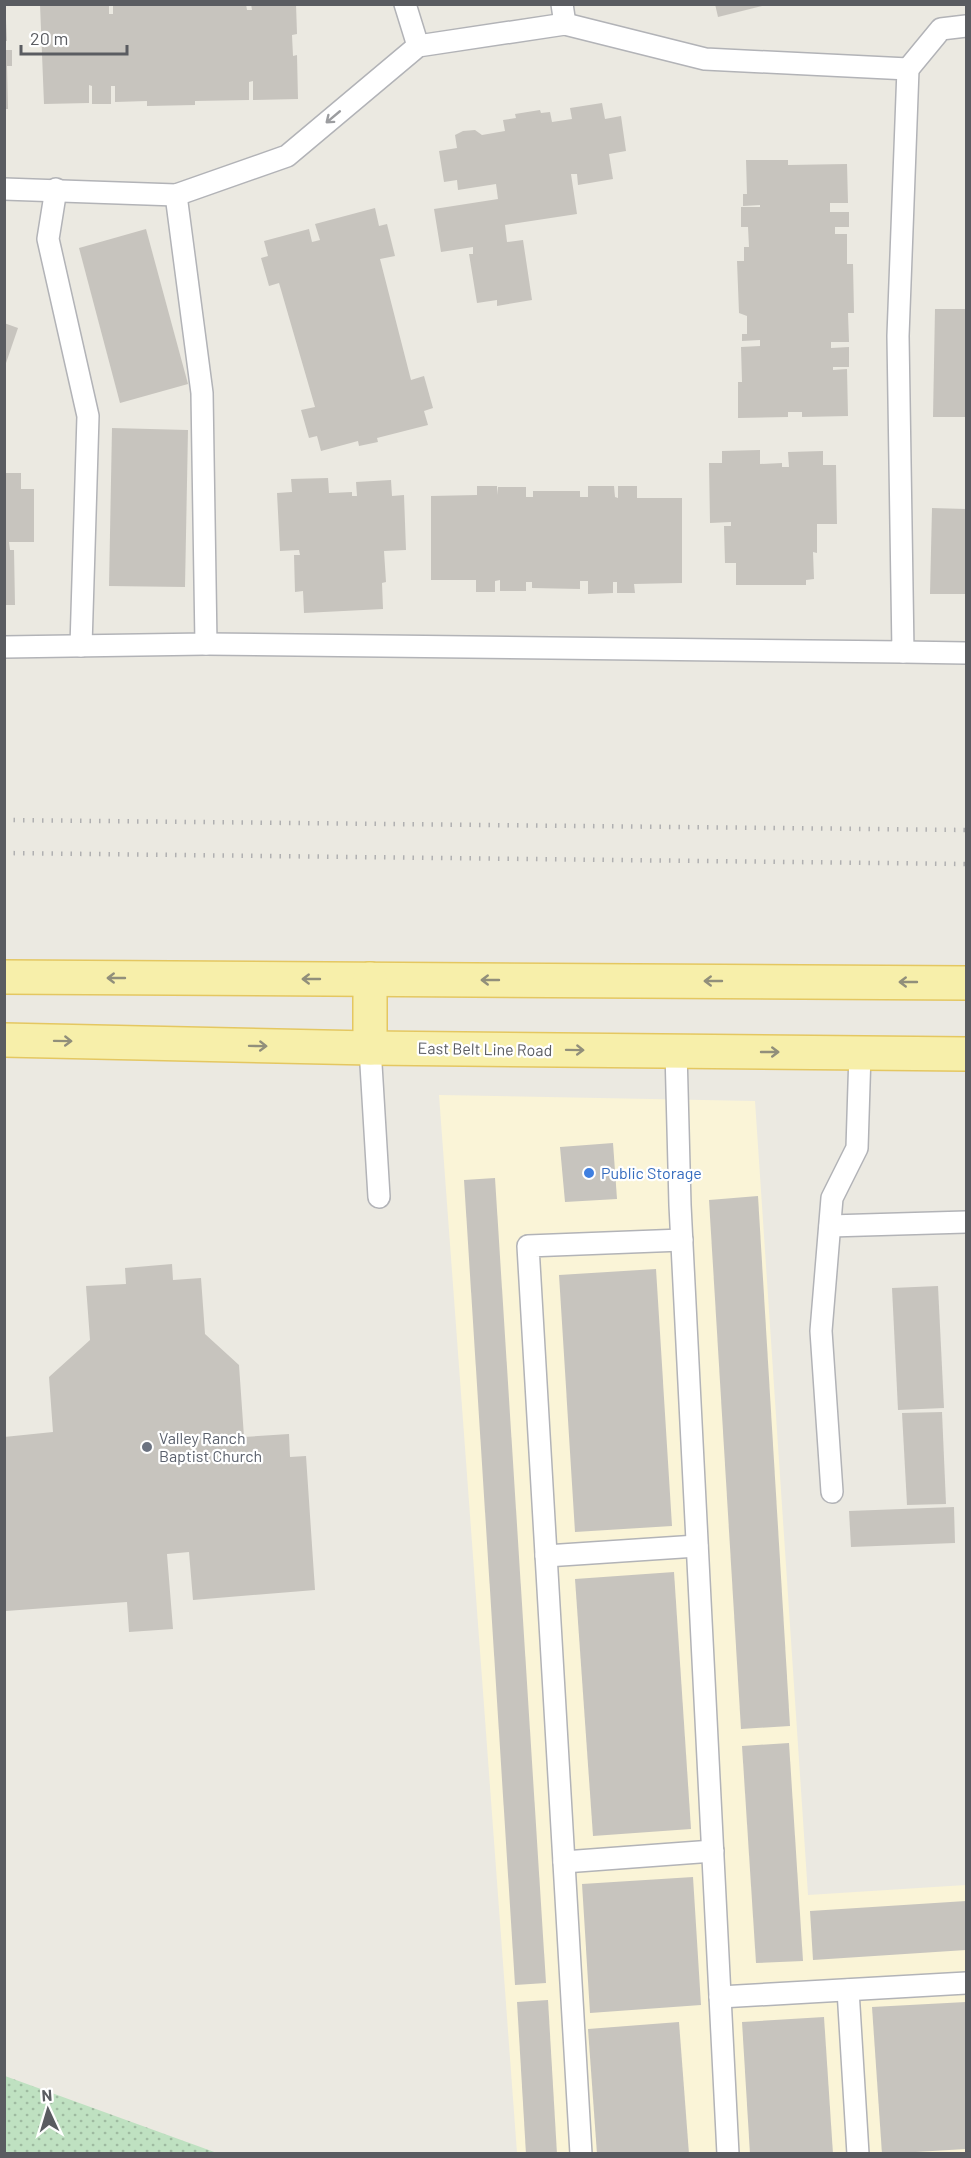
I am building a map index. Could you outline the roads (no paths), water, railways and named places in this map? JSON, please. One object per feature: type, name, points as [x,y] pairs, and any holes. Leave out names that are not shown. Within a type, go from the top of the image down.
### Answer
[{"type":"main road","points":[[4,977],[966,983]]},
{"type":"main road","points":[[370,979],[370,1048]]},
{"type":"main road","name":"East Belt Line Road","points":[[4,1040],[370,1048],[966,1054]]},
{"type":"lane","points":[[405,4],[418,46]]},
{"type":"lane","points":[[4,189],[56,189],[176,195],[287,156],[418,46],[563,14],[705,59],[908,69]]},
{"type":"lane","points":[[903,652],[898,336],[908,69],[941,29],[966,26]]},
{"type":"lane","points":[[56,189],[48,239],[88,416],[81,646]]},
{"type":"lane","points":[[176,195],[202,393],[206,644]]},
{"type":"lane","points":[[4,647],[206,644],[966,653]]},
{"type":"lane","points":[[370,1048],[379,1197]]},
{"type":"lane","points":[[676,1052],[682,1240],[728,2154]]},
{"type":"lane","points":[[832,1492],[821,1331],[832,1198],[857,1148],[860,1053]]},
{"type":"lane","points":[[830,1226],[966,1222]]},
{"type":"lane","points":[[581,2154],[528,1246],[682,1240]]},
{"type":"lane","points":[[546,1556],[697,1546]]},
{"type":"lane","points":[[564,1862],[713,1851]]},
{"type":"lane","points":[[720,1997],[966,1983]]},
{"type":"lane","points":[[848,1990],[858,2154]]},
{"type":"railway","points":[[4,820],[966,830]]},
{"type":"railway","points":[[4,853],[966,864]]},
{"type":"place","name":"Public Storage","points":[[589,1173]]},
{"type":"place","name":"Valley Ranch Baptist Church","points":[[147,1447]]}]
